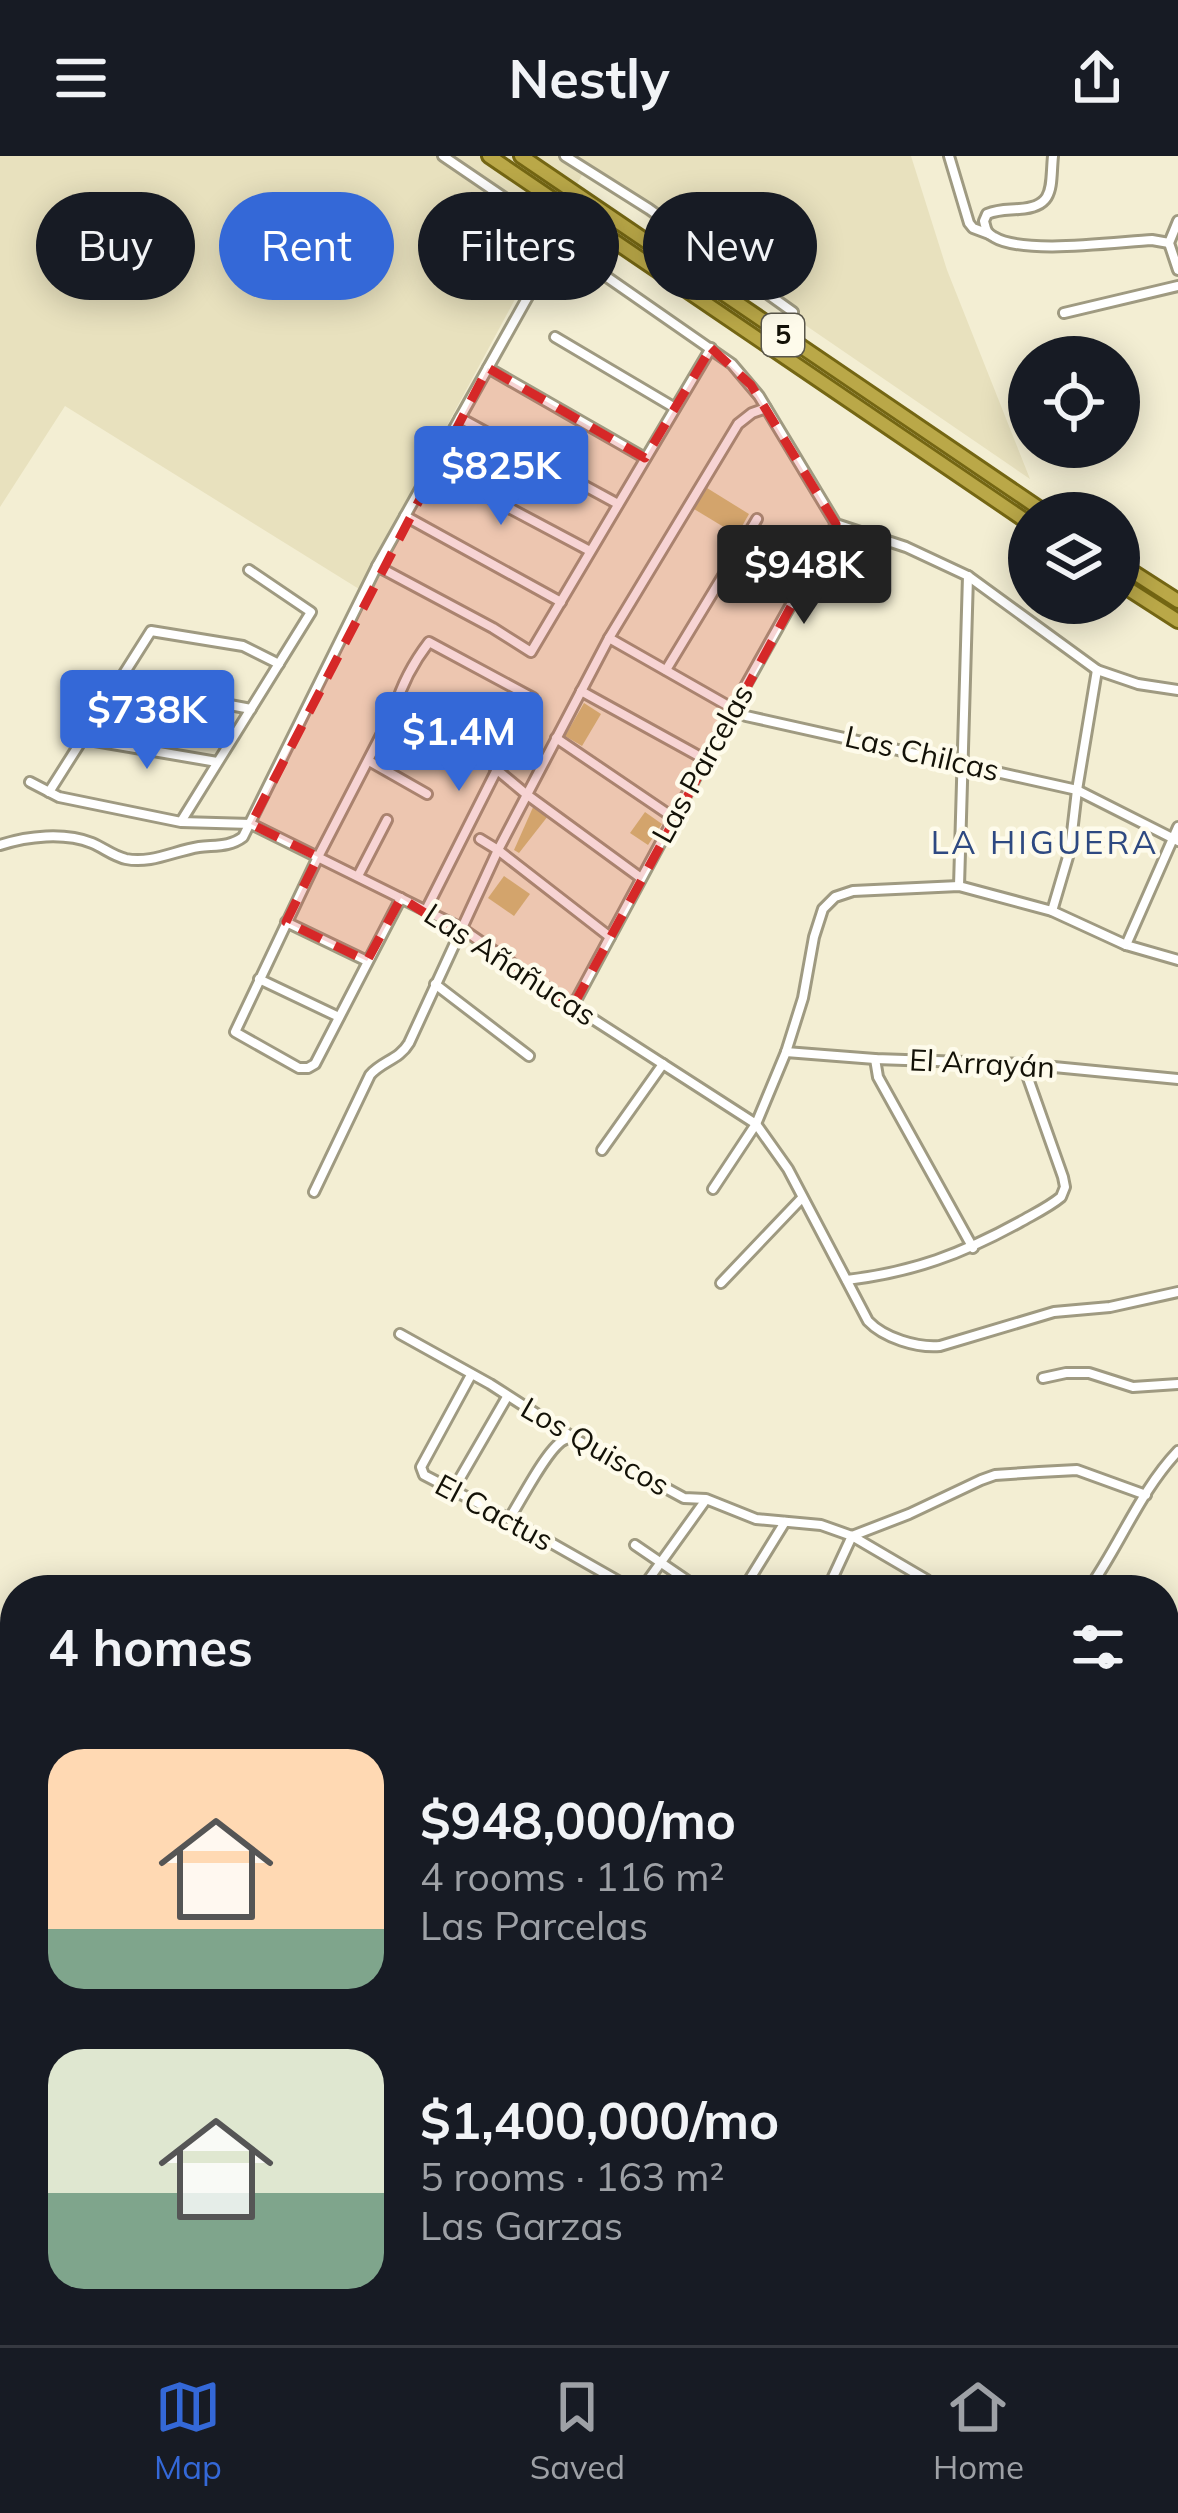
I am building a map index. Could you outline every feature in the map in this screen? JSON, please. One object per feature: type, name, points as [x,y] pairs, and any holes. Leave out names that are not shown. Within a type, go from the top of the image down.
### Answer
[{"type":"highway","name":"5","points":[[489,156],[1008,509]]},
{"type":"highway","name":"5","points":[[521,156],[1015,492]]},
{"type":"highway","points":[[1140,577],[1178,601]]},
{"type":"highway","points":[[1140,598],[1178,622]]},
{"type":"street","points":[[443,156],[496,192]]},
{"type":"street","points":[[565,156],[649,209],[793,312]]},
{"type":"street","points":[[949,156],[969,223],[995,238],[1032,247],[1169,243]]},
{"type":"street","points":[[989,233],[984,221],[987,214],[1040,205],[1049,195],[1053,156]]},
{"type":"street","points":[[1178,220],[1169,243],[1178,270]]},
{"type":"street","points":[[619,285],[742,374],[836,524],[906,547],[968,576],[1097,670],[1138,684],[1178,690]]},
{"type":"street","points":[[1064,313],[1178,286]]},
{"type":"street","points":[[0,845],[66,837],[117,856],[143,860],[235,843],[243,837],[377,566],[526,300]]},
{"type":"street","points":[[555,337],[675,408]]},
{"type":"street","points":[[377,566],[531,652],[711,348]]},
{"type":"street","points":[[488,368],[645,458]]},
{"type":"street","points":[[314,1192],[370,1075],[406,1048],[498,850],[609,638],[738,424],[766,408]]},
{"type":"street","points":[[460,418],[618,504]]},
{"type":"street","points":[[432,467],[591,551]]},
{"type":"street","points":[[405,516],[561,602]]},
{"type":"street","points":[[666,670],[757,519]]},
{"type":"street","name":"Las Parcelas","points":[[573,1006],[836,524]]},
{"type":"street","points":[[750,531],[769,548],[811,569]]},
{"type":"street","points":[[181,822],[311,613],[249,570]]},
{"type":"street","points":[[959,886],[968,576]]},
{"type":"street","points":[[49,792],[151,632],[244,646],[279,664]]},
{"type":"street","name":"Las Chilcas","points":[[609,638],[746,716],[1077,790],[1176,840]]},
{"type":"street","points":[[401,898],[315,1064],[303,1069],[295,1066],[235,1032],[395,708],[412,664],[429,642],[533,698],[426,910]]},
{"type":"street","points":[[1052,911],[1070,850],[1097,670]]},
{"type":"street","points":[[118,684],[251,709]]},
{"type":"street","points":[[581,691],[706,760]]},
{"type":"street","points":[[395,708],[482,751],[526,794],[641,878]]},
{"type":"street","points":[[556,738],[674,818]]},
{"type":"street","points":[[82,739],[218,762]]},
{"type":"street","points":[[369,761],[427,794]]},
{"type":"street","name":"Las Añañucas","points":[[30,782],[59,797],[181,822],[251,824],[461,928],[756,1124]]},
{"type":"street","points":[[358,876],[387,820]]},
{"type":"street","points":[[1126,945],[1178,827]]},
{"type":"street","points":[[480,839],[610,937]]},
{"type":"street","points":[[712,1189],[756,1124],[803,998],[823,909],[831,900],[853,891],[959,886],[1052,911],[1126,945],[1178,960]]},
{"type":"street","points":[[286,922],[367,961]]},
{"type":"street","points":[[259,979],[339,1017]]},
{"type":"street","points":[[435,984],[529,1056]]},
{"type":"street","name":"El Arrayán","points":[[785,1052],[1023,1064],[1178,1079]]},
{"type":"street","points":[[875,1059],[878,1077],[973,1248]]},
{"type":"street","points":[[602,1150],[664,1064]]},
{"type":"street","points":[[847,1280],[915,1268],[973,1248],[1054,1203],[1064,1192],[1023,1064]]},
{"type":"street","points":[[756,1124],[780,1156],[868,1321],[886,1334],[933,1347],[1054,1312],[1110,1307],[1178,1292]]},
{"type":"street","points":[[721,1283],[802,1198]]},
{"type":"street","name":"Los Quiscos","points":[[400,1334],[684,1498],[706,1499],[756,1519],[821,1525],[852,1536],[918,1575]]},
{"type":"street","points":[[1043,1378],[1089,1373],[1133,1387],[1178,1384]]},
{"type":"street","name":"El Cactus","points":[[471,1375],[421,1467],[424,1475],[610,1575]]},
{"type":"street","points":[[452,1492],[508,1396]]},
{"type":"street","points":[[509,1519],[560,1442],[577,1440]]},
{"type":"street","points":[[1097,1575],[1157,1473],[1178,1451]]},
{"type":"street","points":[[834,1575],[852,1536],[995,1475],[1077,1470],[1145,1495]]},
{"type":"street","points":[[650,1575],[706,1499]]},
{"type":"street","points":[[752,1575],[785,1522]]},
{"type":"street","points":[[634,1545],[679,1575]]},
{"type":"highlighted area","points":[[711,348],[751,385],[836,524],[573,1006],[401,898],[367,961],[286,922],[318,857],[251,824],[488,368],[645,458]]},
{"type":"shaded area","points":[[0,156],[911,156],[947,270],[1008,424],[1008,464],[769,300],[817,300],[817,192],[643,192],[643,214],[619,198],[619,192],[611,192],[583,173],[573,192],[418,192],[418,300],[515,300],[359,589],[65,406],[0,507]]},
{"type":"shaded area","points":[[707,488],[749,514],[737,535],[694,509]]},
{"type":"shaded area","points":[[584,703],[601,714],[582,746],[565,736]]},
{"type":"shaded area","points":[[534,805],[548,816],[519,853],[514,850]]},
{"type":"shaded area","points":[[645,812],[662,824],[648,845],[630,833]]},
{"type":"shaded area","points":[[504,876],[530,894],[514,916],[488,898]]},
{"type":"district","name":"LA HIGUERA","points":[[1045,842]]}]
